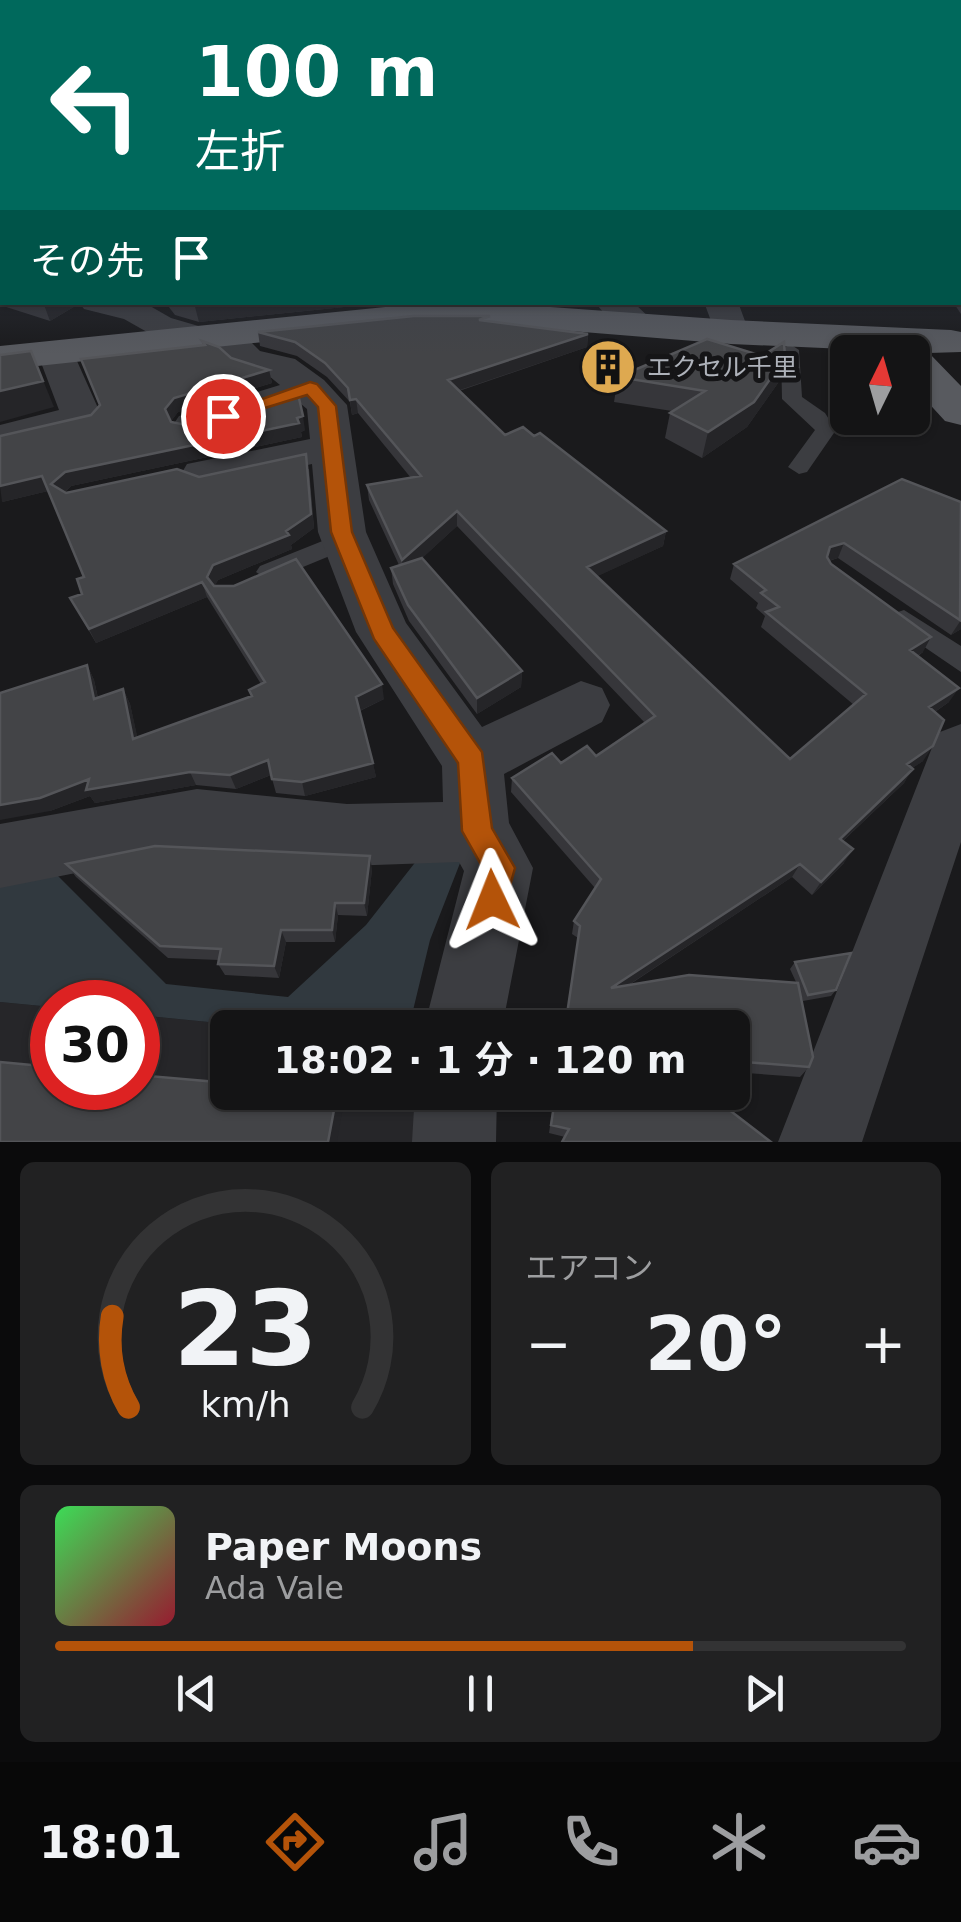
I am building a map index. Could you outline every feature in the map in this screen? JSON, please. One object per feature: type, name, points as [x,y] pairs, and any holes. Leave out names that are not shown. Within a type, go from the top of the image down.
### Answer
[{"type":"main road","points":[[625,314],[830,357]]},
{"type":"main road","points":[[0,358],[415,315],[725,315],[875,335]]},
{"type":"main road","points":[[930,358],[961,412]]},
{"type":"street","points":[[143,307],[159,325],[237,349],[248,360],[282,367],[327,406],[345,540],[382,632],[472,761],[477,831],[500,868],[468,1010]]},
{"type":"street","points":[[4,437],[82,418],[55,352]]},
{"type":"street","points":[[194,425],[310,388]]},
{"type":"street","points":[[196,472],[332,447]]},
{"type":"street","points":[[472,761],[582,705]]},
{"type":"street","points":[[820,1142],[961,750]]},
{"type":"street","points":[[0,856],[197,819],[347,835],[477,831]]},
{"type":"street","points":[[454,1142],[455,1110]]},
{"type":"lane","points":[[790,350],[792,399],[818,418],[826,430],[799,467]]},
{"type":"lane","points":[[244,583],[345,540]]},
{"type":"lane","points":[[882,604],[961,661]]},
{"type":"shaded area","points":[[421,855],[462,858],[430,940],[413,1010],[210,1010],[210,1022],[160,1017],[160,980],[30,980],[30,1005],[0,1002],[0,871],[45,863],[166,984],[288,997],[366,925]]},
{"type":"shaded area","points":[[0,1002],[30,1005],[30,1110],[160,1110],[160,1017],[210,1022],[210,1110],[428,1110],[426,1142],[0,1142]]},
{"type":"building","points":[[414,316],[490,316],[479,320],[588,334],[448,380],[505,435],[523,427],[534,436],[540,433],[666,531],[587,567],[790,759],[866,694],[766,612],[779,607],[761,593],[766,590],[734,564],[902,479],[961,502],[960,620],[844,543],[830,547],[827,557],[831,564],[931,637],[910,650],[959,688],[929,707],[944,720],[933,746],[907,764],[913,769],[840,839],[853,849],[821,882],[800,864],[611,988],[689,975],[798,983],[813,1057],[809,1067],[750,1062],[750,1010],[568,1010],[580,926],[574,921],[601,879],[512,778],[552,753],[561,763],[587,746],[596,756],[655,716],[457,511],[402,560],[367,485],[421,476],[356,399],[350,400],[348,388],[325,363],[295,342],[258,332]]},
{"type":"building","points":[[707,339],[762,356],[784,342],[785,358],[754,402],[708,432],[670,413],[705,391],[618,377]]},
{"type":"building","points":[[202,341],[219,347],[231,358],[269,370],[174,398],[165,409],[171,422],[191,426],[298,394],[303,416],[297,418],[299,423],[65,472],[51,484],[66,493],[177,469],[199,477],[306,454],[311,514],[286,531],[289,535],[213,565],[207,577],[214,586],[234,586],[296,559],[382,684],[356,697],[373,763],[302,782],[272,779],[268,760],[230,775],[190,772],[86,790],[89,779],[40,798],[0,805],[0,693],[87,665],[94,699],[123,689],[133,739],[252,696],[249,690],[265,682],[202,582],[89,629],[70,598],[82,594],[77,579],[84,577],[42,476],[0,486],[0,436],[91,415],[100,405],[81,359],[205,345]]},
{"type":"building","points":[[31,351],[43,381],[0,391],[0,355]]},
{"type":"building","points":[[422,558],[522,671],[477,698],[408,605],[391,568]]},
{"type":"building","points":[[155,846],[370,856],[364,903],[335,903],[332,930],[281,930],[274,966],[218,964],[221,949],[160,946],[66,864]]},
{"type":"building","points":[[851,953],[836,990],[808,995],[795,962]]},
{"type":"building","points":[[0,1062],[30,1065],[30,1110],[160,1110],[160,1077],[210,1081],[210,1110],[334,1110],[328,1142],[0,1142]]},
{"type":"building","points":[[553,1110],[729,1110],[771,1142],[562,1142],[569,1129],[551,1125]]},
{"type":"place","name":"エクセル千里","points":[[608,367]]},
{"type":"route","points":[[223,416],[310,388],[327,406],[342,532],[382,632],[472,761],[477,831],[500,868],[492,900]]}]
